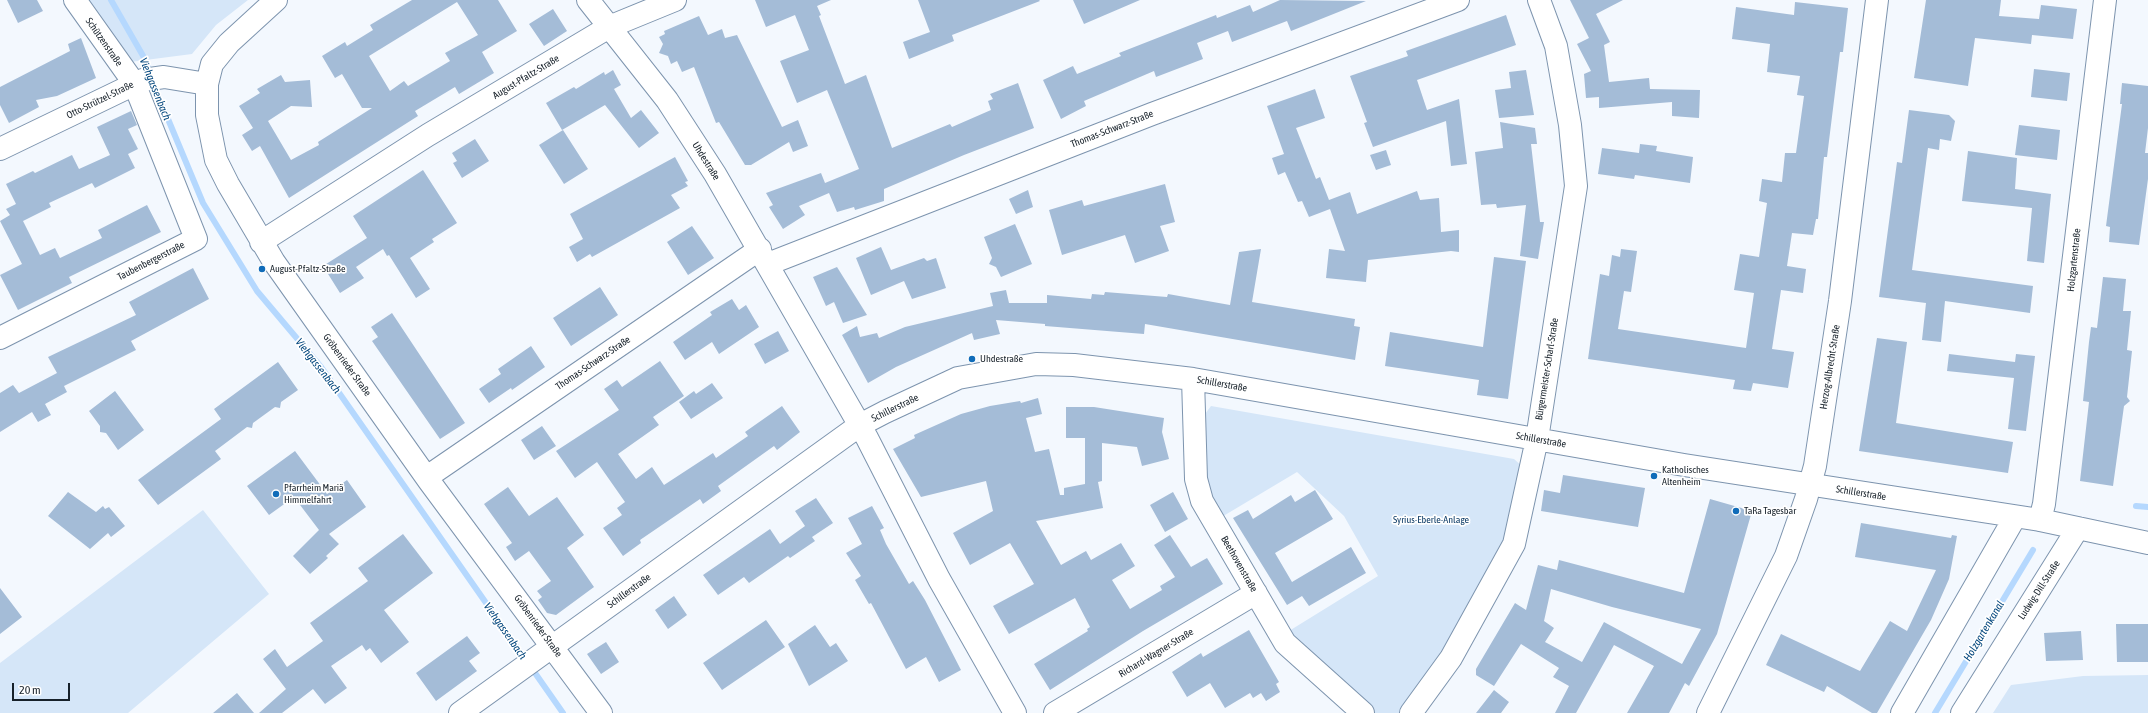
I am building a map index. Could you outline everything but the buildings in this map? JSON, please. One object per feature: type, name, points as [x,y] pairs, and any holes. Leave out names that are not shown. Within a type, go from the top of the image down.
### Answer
[{"type":"street","name":"Schützenstraße","points":[[75,0],[147,80]]},
{"type":"street","name":"Gröbenrieder Straße","points":[[276,0],[229,43],[212,64],[207,84],[207,115],[216,160],[260,242],[427,477],[546,650],[601,713]]},
{"type":"street","name":"Uhdestraße","points":[[588,0],[667,100],[715,174],[860,425],[939,579],[1014,713]]},
{"type":"street","name":"August-Pfaltz-Straße","points":[[260,242],[428,135],[609,27],[675,0]]},
{"type":"street","name":"Thomas-Schwarz-Straße","points":[[427,477],[764,257],[1458,0]]},
{"type":"street","name":"Bürgermeister-Scharl-Straße","points":[[1411,713],[1451,658],[1514,544],[1537,439],[1576,186],[1570,125],[1556,46],[1539,0]]},
{"type":"street","name":"Herzog-Albrecht-Straße","points":[[1708,713],[1786,556],[1815,466],[1840,301],[1877,0]]},
{"type":"street","name":"Holzgartenstraße","points":[[2040,520],[2044,504],[2066,330],[2105,0]]},
{"type":"street","points":[[147,80],[207,84]]},
{"type":"street","name":"Otto-Strützel-Straße","points":[[0,149],[147,80]]},
{"type":"street","name":"Taubenbergerstraße","points":[[0,338],[196,239],[147,80]]},
{"type":"street","name":"Schillerstraße","points":[[460,713],[860,425],[958,378],[1036,364],[1074,365],[1193,379],[1692,467],[2040,520],[2078,528]]},
{"type":"street","name":"Beethovenstraße","points":[[1193,379],[1196,479],[1202,501],[1285,643],[1363,713]]},
{"type":"street","points":[[1902,713],[2015,517]]},
{"type":"street","points":[[2078,528],[2148,543]]},
{"type":"street","name":"Ludwig-Dill-Straße","points":[[1962,713],[2078,528]]},
{"type":"street","name":"Richard-Wagner-Straße","points":[[1055,713],[1256,593]]},
{"type":"green space","points":[[88,0],[248,0],[216,25],[192,54],[130,62]]},
{"type":"green space","name":"Syrius-Eberle-Anlage","points":[[1211,406],[1514,459],[1523,467],[1505,539],[1444,652],[1402,713],[1374,713],[1289,631],[1378,576],[1344,516],[1297,472],[1220,518],[1207,486],[1205,414]]},
{"type":"green space","points":[[203,510],[269,594],[128,713],[0,713],[0,663]]},
{"type":"green space","points":[[2148,675],[2148,713],[1993,713],[2011,685],[2083,676]]},
{"type":"waterway","name":"Viehgassenbach","points":[[111,0],[146,61],[150,75]]},
{"type":"waterway","name":"Viehgassenbach","points":[[153,83],[203,203],[257,291],[321,367],[563,713]]},
{"type":"waterway","points":[[2136,506],[2148,507]]},
{"type":"waterway","name":"Holzgartenkanal","points":[[1935,713],[2033,550]]},
{"type":"place","name":"August-Pfaltz-Straße","points":[[262,269]]},
{"type":"place","name":"Uhdestraße","points":[[972,359]]},
{"type":"place","name":"Katholisches Altenheim","points":[[1654,476]]},
{"type":"place","name":"Pfarrheim Mariä Himmelfahrt","points":[[276,494]]},
{"type":"place","name":"TaRa Tagesbar","points":[[1736,511]]}]
